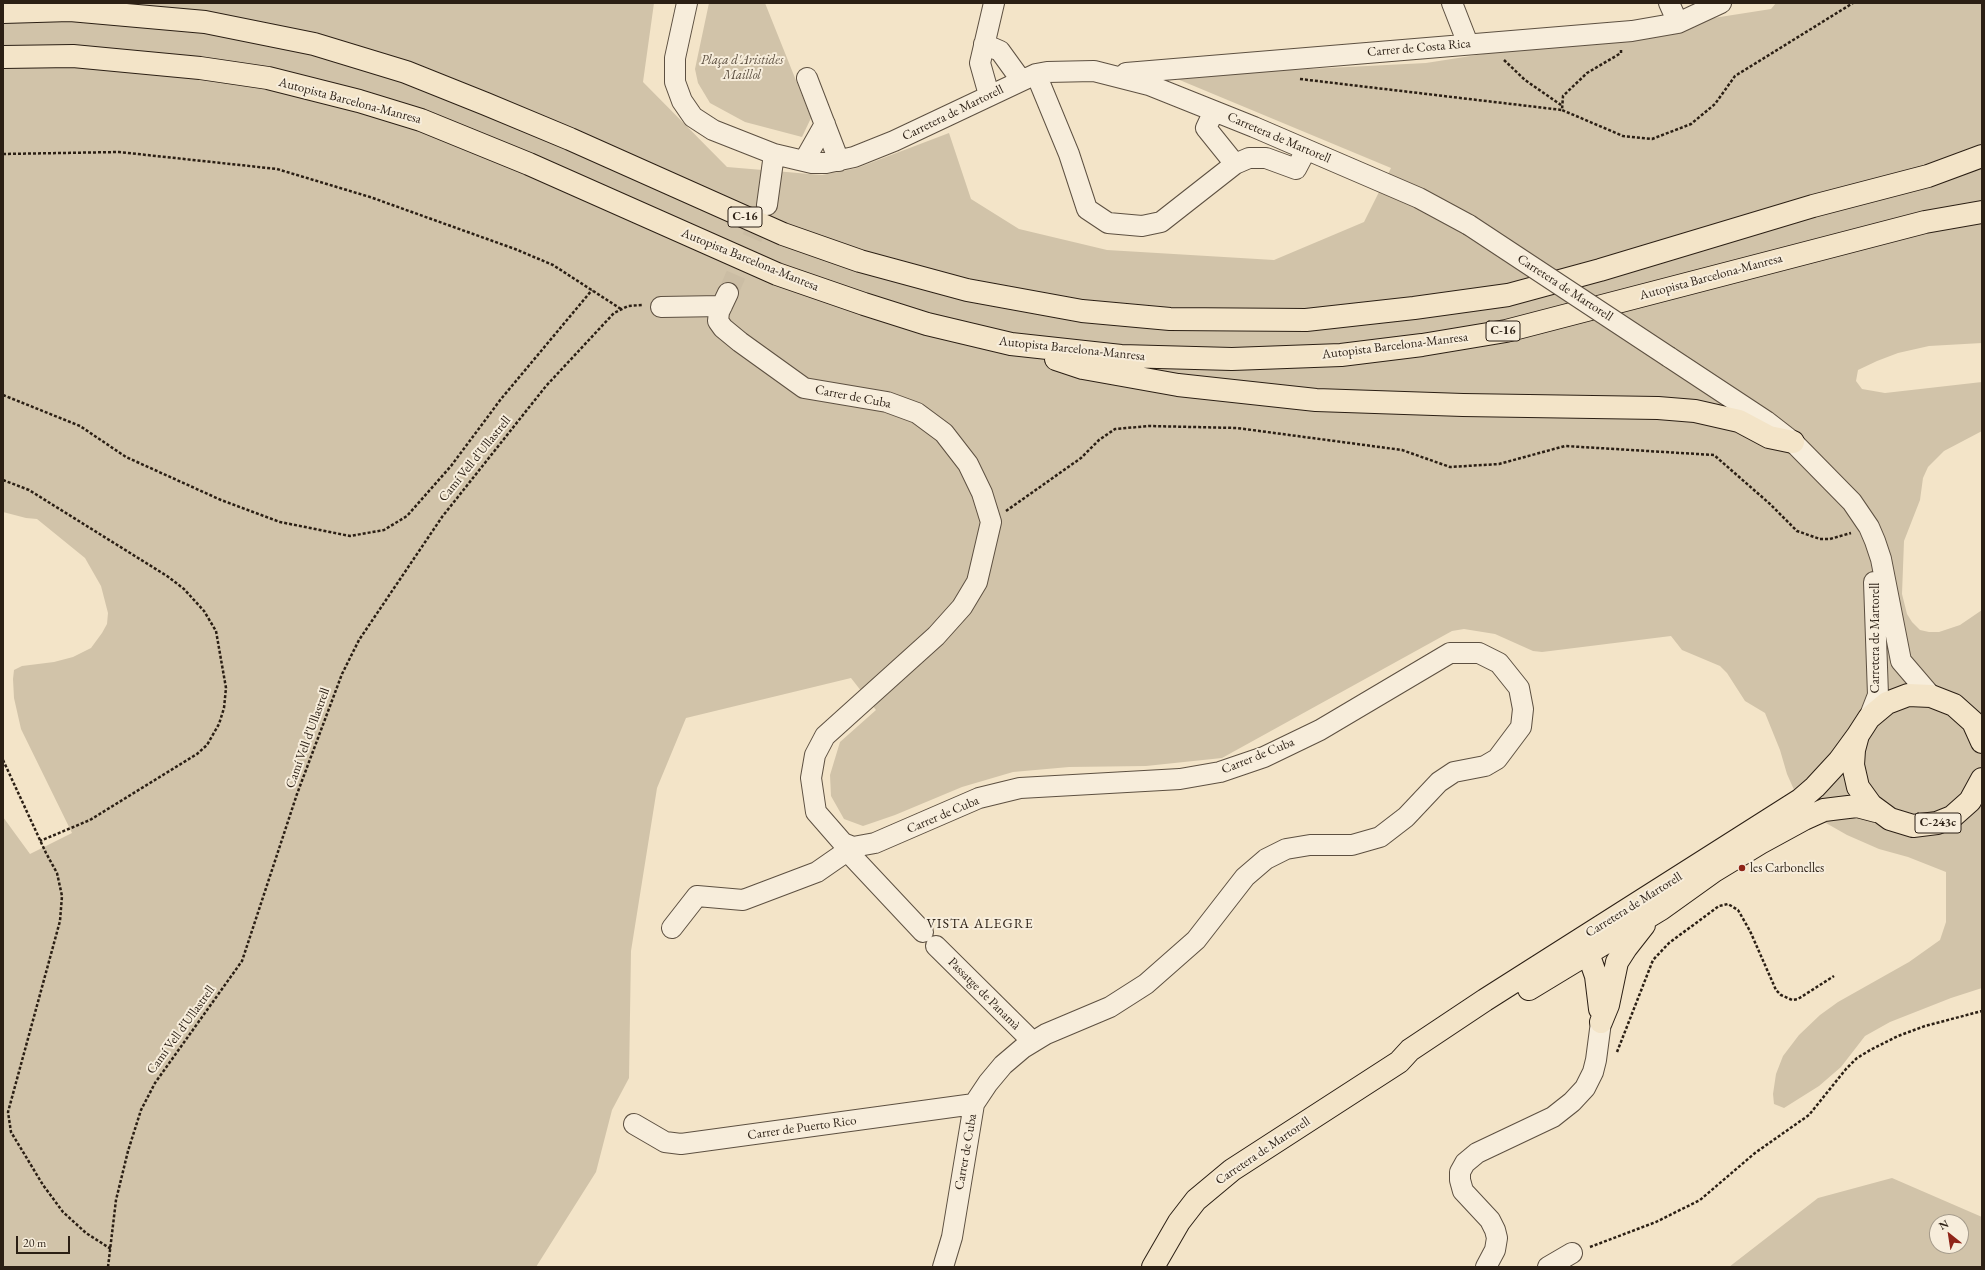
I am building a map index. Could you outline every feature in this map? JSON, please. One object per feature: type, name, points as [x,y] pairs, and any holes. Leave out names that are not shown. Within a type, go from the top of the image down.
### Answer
[{"type":"main road","name":"C-16","points":[[3,12],[70,10],[205,22],[314,44],[406,72],[570,139],[783,234],[860,261],[967,290],[1082,311],[1163,318],[1306,320],[1414,308],[1508,295],[1600,270],[1813,206],[1928,176],[1982,170]]},
{"type":"main road","name":"Autopista Barcelona-Manresa","points":[[3,57],[73,56],[200,68],[268,78],[359,101],[421,120],[529,164],[777,274],[927,324],[1011,344],[1121,356],[1232,359],[1341,355],[1422,345],[1506,330],[1925,222],[1982,212]]},
{"type":"main road","points":[[1928,176],[1982,156]]},
{"type":"main road","points":[[1011,344],[1083,368],[1178,385],[1316,400],[1463,405],[1658,408],[1695,411],[1739,421],[1769,436],[1792,442]]},
{"type":"main road","name":"C-243c","points":[[1982,742],[1973,722],[1959,708],[1943,699],[1931,696],[1916,695],[1893,700],[1880,707],[1863,726],[1854,750],[1854,772],[1862,793],[1876,811],[1905,825],[1921,826],[1937,823],[1952,817],[1965,807],[1975,794],[1982,779]]},
{"type":"main road","points":[[1959,708],[1982,709]]},
{"type":"main road","name":"Carretera de Martorell","points":[[1153,1267],[1178,1222],[1196,1200],[1215,1183],[1255,1154],[1399,1062],[1410,1050],[1616,916],[1752,832],[1800,800],[1815,787],[1839,761],[1863,726]]},
{"type":"main road","name":"Carretera de Martorell","points":[[1399,1062],[1414,1059],[1661,909],[1714,872],[1760,843],[1804,819],[1824,810],[1846,807],[1857,806],[1876,811]]},
{"type":"main road","points":[[1601,1022],[1608,1005],[1617,962],[1641,928],[1661,909]]},
{"type":"main road","points":[[1601,1022],[1596,976],[1588,953],[1592,942],[1598,933],[1616,916]]},
{"type":"main road","points":[[1545,979],[1572,976],[1582,978],[1598,989]]},
{"type":"street","name":"Carretera de Martorell","points":[[687,3],[675,58],[676,82],[682,101],[693,117],[713,130],[774,154],[804,161],[826,163],[839,161],[872,151],[1029,77],[1047,72],[1081,71],[1112,74],[1149,85],[1306,150],[1419,198],[1468,225],[1766,421],[1792,442],[1852,502],[1869,527],[1881,559],[1901,661],[1931,696]]},
{"type":"street","points":[[989,95],[980,63],[994,3]]},
{"type":"street","points":[[1452,3],[1468,44]]},
{"type":"street","points":[[1669,3],[1678,23]]},
{"type":"street","name":"Carrer de Costa Rica","points":[[1112,74],[1621,31],[1678,23],[1721,3]]},
{"type":"street","points":[[984,44],[1000,51],[1029,77],[1069,154],[1087,210],[1108,222],[1142,226],[1161,222],[1235,164],[1248,158],[1266,158],[1296,169],[1306,150]]},
{"type":"street","points":[[807,78],[839,161]]},
{"type":"street","points":[[1214,111],[1206,128],[1235,164]]},
{"type":"street","points":[[804,161],[825,124]]},
{"type":"street","points":[[767,204],[774,154]]},
{"type":"street","name":"Carrer de Cuba","points":[[661,307],[725,299],[718,321],[723,328],[804,388],[887,402],[917,413],[944,433],[968,464],[982,493],[991,522]]},
{"type":"street","points":[[672,928],[697,896],[743,900],[817,872],[850,850],[816,812],[811,778],[816,755],[825,736],[936,636],[962,606],[977,582],[991,522]]},
{"type":"street","name":"Carretera de Martorell","points":[[1863,726],[1878,695],[1874,580],[1881,559]]},
{"type":"street","name":"Carrer de Cuba","points":[[850,850],[875,844],[979,798],[1020,788],[1180,779],[1220,772],[1264,757],[1320,730],[1450,653],[1479,653],[1499,663],[1519,688],[1523,709],[1521,727],[1497,759],[1485,766],[1454,772],[1439,782],[1406,817],[1380,837],[1352,846],[1310,845],[1286,849],[1266,859],[1245,877],[1196,940],[1146,984],[1110,1007],[1046,1034],[1023,1048],[1003,1065],[988,1083],[974,1104],[952,1237],[943,1267]]},
{"type":"street","name":"Passatge de Panamà","points":[[850,850],[930,939],[1033,1042]]},
{"type":"street","points":[[1486,1267],[1495,1250],[1497,1238],[1495,1230],[1490,1220],[1463,1191],[1460,1180],[1460,1172],[1465,1163],[1477,1153],[1553,1117],[1572,1102],[1585,1088],[1593,1072],[1601,1022]]},
{"type":"street","name":"Carrer de Puerto Rico","points":[[634,1124],[665,1142],[681,1144],[974,1104]]},
{"type":"street","points":[[1548,1267],[1572,1253]]},
{"type":"path","points":[[1295,78],[1562,110],[1623,136],[1652,139],[1691,124],[1715,104],[1735,76],[1853,3]]},
{"type":"path","points":[[1562,110],[1563,96],[1586,73],[1621,53],[1621,31]]},
{"type":"path","points":[[1501,57],[1525,80],[1562,105]]},
{"type":"path","points":[[3,154],[119,152],[277,169],[370,197],[516,249],[553,265],[621,309],[628,306],[661,307]]},
{"type":"path","points":[[3,395],[80,426],[126,457],[221,500],[280,522],[350,536],[384,530],[407,516],[451,466],[501,399],[592,290]]},
{"type":"path","name":"Camí Vell d'Ullastrell","points":[[108,1267],[116,1200],[128,1150],[141,1110],[155,1083],[242,961],[297,794],[342,674],[358,640],[442,517],[460,494],[546,386],[596,331],[614,313],[621,309]]},
{"type":"path","points":[[991,522],[1081,458],[1099,440],[1116,429],[1149,426],[1237,428],[1402,450],[1450,467],[1499,464],[1565,446],[1714,456],[1770,504],[1797,531],[1820,539],[1830,539],[1869,527]]},
{"type":"path","points":[[3,480],[29,490],[160,572],[184,589],[204,611],[216,631],[226,688],[224,708],[219,724],[207,745],[197,754],[90,820],[40,841]]},
{"type":"path","points":[[3,760],[40,841],[57,873],[62,896],[60,921],[8,1112],[11,1132],[27,1160],[63,1212],[86,1233],[111,1249]]},
{"type":"path","points":[[1615,1058],[1653,960],[1669,943],[1718,906],[1728,904],[1738,910],[1750,931],[1776,990],[1781,995],[1786,998],[1798,999],[1834,976]]},
{"type":"path","points":[[1572,1253],[1656,1222],[1700,1200],[1755,1153],[1809,1115],[1846,1069],[1857,1058],[1872,1049],[1898,1036],[1925,1026],[1982,1011]]},
{"type":"green space","points":[[3,3],[654,3],[643,82],[727,167],[822,175],[857,168],[949,133],[971,199],[1019,229],[1107,250],[1274,260],[1364,222],[1391,168],[1170,76],[1426,63],[1771,9],[1776,3],[1982,3],[1982,343],[1929,346],[1898,353],[1858,370],[1856,381],[1862,389],[1885,393],[1982,382],[1982,431],[1944,451],[1928,467],[1923,478],[1920,500],[1904,541],[1902,594],[1907,614],[1912,622],[1920,630],[1929,632],[1939,632],[1960,625],[1982,610],[1982,988],[1951,998],[1890,1022],[1865,1036],[1841,1067],[1819,1086],[1784,1108],[1774,1104],[1773,1094],[1776,1074],[1783,1056],[1799,1035],[1820,1015],[1838,1002],[1909,962],[1940,940],[1946,922],[1946,872],[1908,857],[1879,849],[1847,835],[1803,810],[1787,774],[1780,750],[1765,713],[1745,701],[1727,673],[1720,666],[1682,650],[1671,636],[1542,652],[1533,651],[1495,634],[1464,629],[1452,631],[1222,758],[1146,766],[1069,767],[1013,772],[962,787],[895,815],[863,826],[844,819],[831,796],[830,775],[840,742],[876,710],[851,678],[686,718],[657,788],[631,951],[629,1078],[612,1110],[596,1172],[536,1267],[3,1267],[3,817],[30,854],[72,833],[21,729],[14,698],[14,670],[22,666],[54,662],[73,657],[91,648],[107,624],[108,613],[101,586],[85,558],[37,519],[26,518],[3,512]]},
{"type":"green space","name":"Plaça d'Aristides Maillol","points":[[709,3],[765,3],[811,118],[802,137],[745,122],[710,103],[698,83],[695,69]]},
{"type":"green space","points":[[1892,1178],[1982,1217],[1982,1267],[1729,1267],[1818,1198]]},
{"type":"tunnel","points":[[728,293],[765,208]]},
{"type":"place","name":"les Carbonelles","points":[[1742,868]]},
{"type":"district","name":"VISTA ALEGRE","points":[[980,924]]}]
